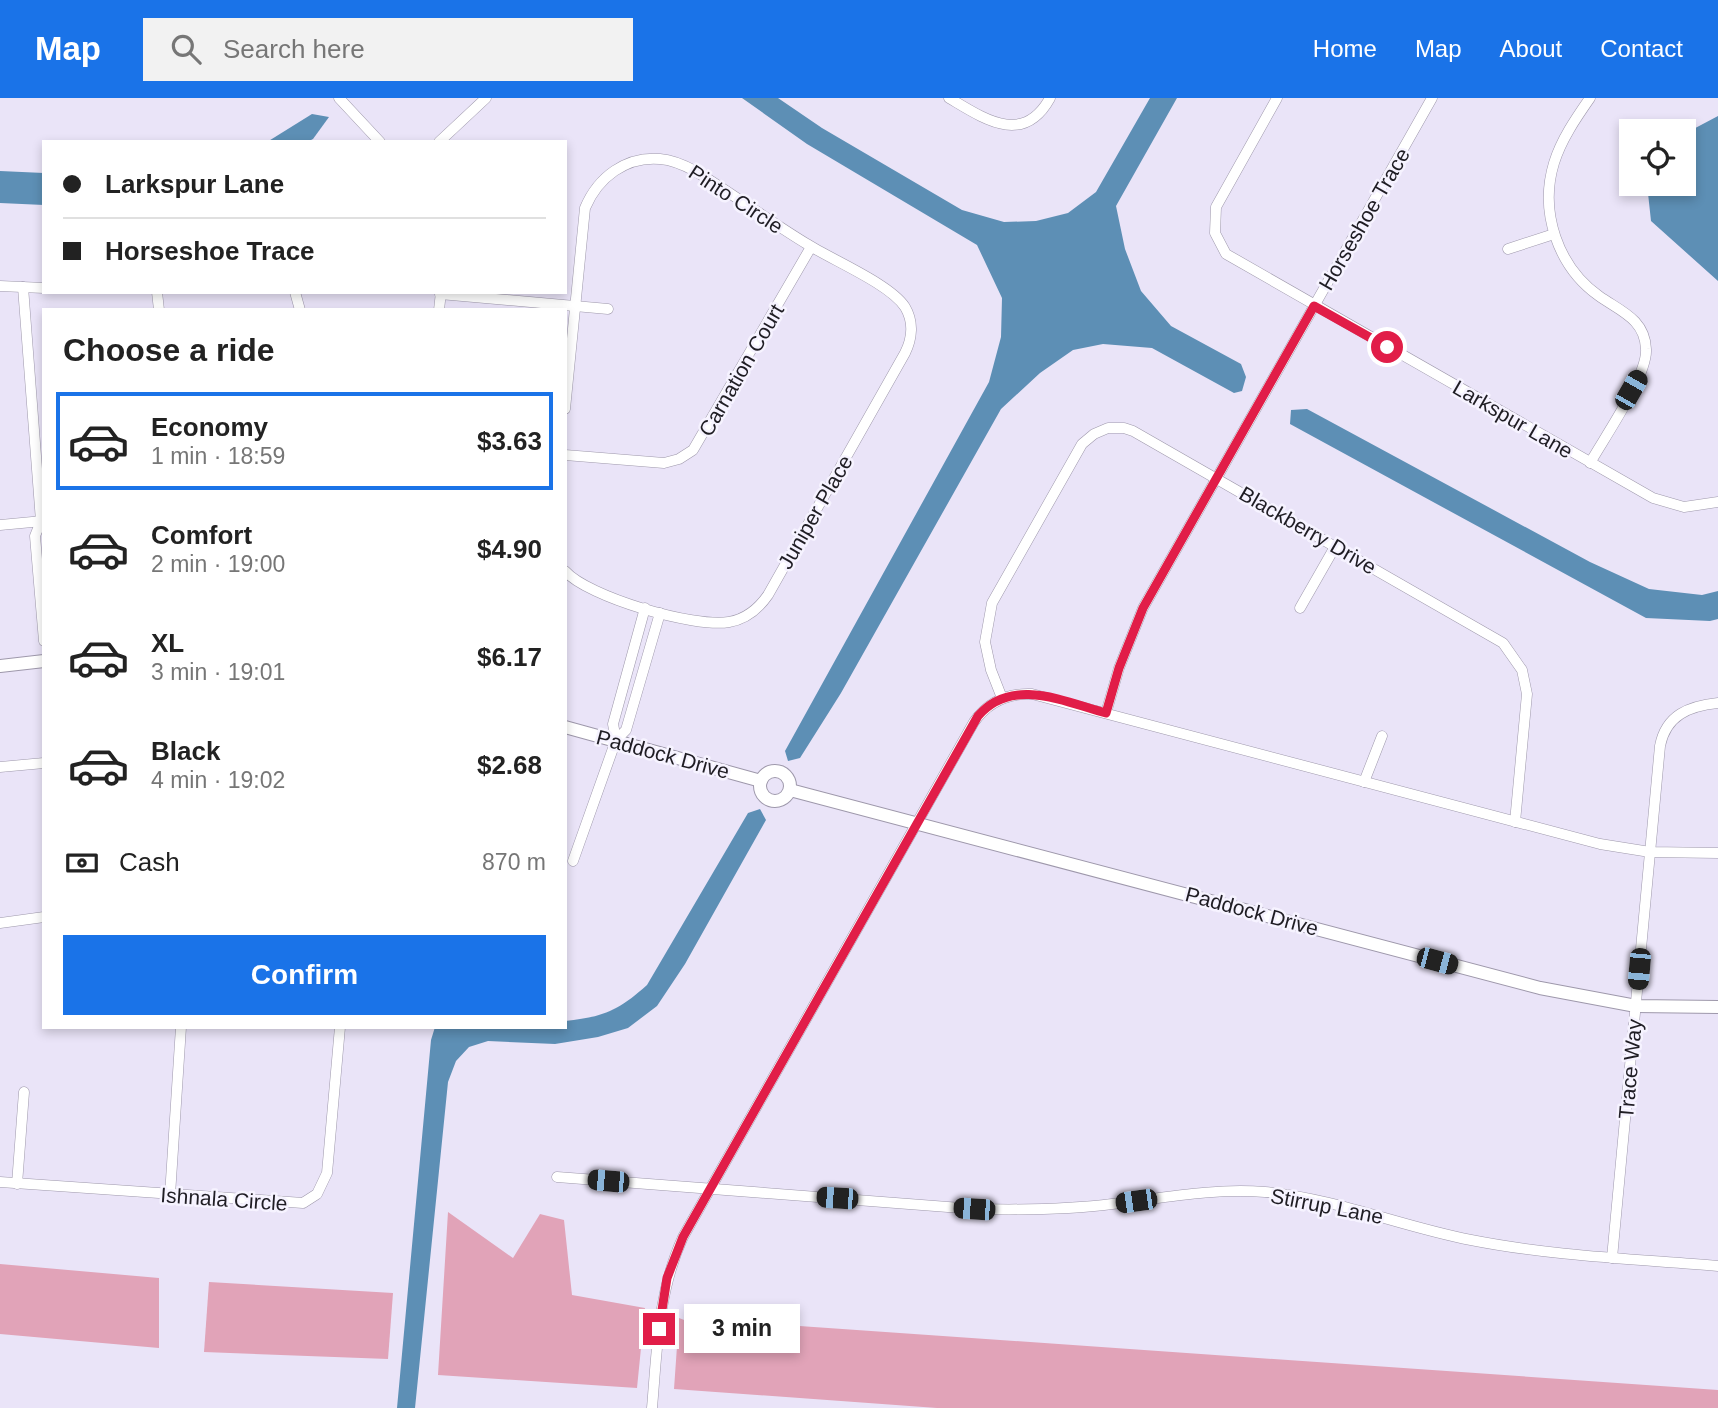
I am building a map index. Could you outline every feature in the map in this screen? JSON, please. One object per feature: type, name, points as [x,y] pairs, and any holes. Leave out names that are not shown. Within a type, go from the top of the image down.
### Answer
[{"type":"street","points":[[340,98],[378,140]]},
{"type":"street","points":[[441,140],[486,98]]},
{"type":"street","points":[[949,98],[992,122],[1007,125],[1030,120],[1042,110],[1050,98]]},
{"type":"street","name":"Larkspur Lane","points":[[1278,98],[1220,200],[1214,217],[1215,233],[1221,248],[1232,259],[1667,504],[1692,508],[1718,502]]},
{"type":"street","name":"Horseshoe Trace","points":[[1106,713],[1119,668],[1143,608],[1432,98]]},
{"type":"street","points":[[1590,98],[1566,136],[1554,162],[1549,204],[1554,234],[1569,265],[1580,279],[1634,319],[1645,341],[1646,357],[1641,373],[1590,463]]},
{"type":"street","name":"Pinto Circle","points":[[567,388],[582,224],[589,200],[609,174],[639,160],[656,158],[680,163],[811,247],[896,296],[911,323]]},
{"type":"street","points":[[1508,249],[1554,234]]},
{"type":"street","name":"Carnation Court","points":[[567,455],[664,463],[679,459],[693,450],[811,247]]},
{"type":"street","points":[[0,286],[42,288]]},
{"type":"street","points":[[23,287],[42,511]]},
{"type":"street","points":[[450,294],[608,309]]},
{"type":"street","name":"Juniper Place","points":[[660,613],[726,622],[740,619],[764,601],[905,353],[911,338],[911,323]]},
{"type":"street","name":"Blackberry Drive","points":[[1002,698],[991,670],[985,642],[992,603],[1082,444],[1101,430],[1124,428],[1492,634],[1514,655],[1522,670],[1527,694],[1515,822]]},
{"type":"street","points":[[0,525],[42,523]]},
{"type":"street","points":[[42,524],[34,536],[42,620]]},
{"type":"street","points":[[1300,608],[1336,545]]},
{"type":"street","points":[[567,573],[589,590],[660,613],[626,730],[616,740],[573,861]]},
{"type":"street","points":[[616,740],[613,724],[645,608]]},
{"type":"street","points":[[0,666],[42,661]]},
{"type":"street","points":[[652,1408],[662,1303],[667,1278],[683,1237],[974,722],[983,710],[1002,698],[1032,694],[1600,844],[1650,852],[1718,853]]},
{"type":"street","name":"Trace Way","points":[[1612,1258],[1660,746],[1664,731],[1674,718],[1695,706],[1718,703]]},
{"type":"street","name":"Paddock Drive","points":[[567,728],[761,780]]},
{"type":"street","points":[[1364,782],[1382,736]]},
{"type":"street","points":[[0,767],[42,763]]},
{"type":"street","points":[[778,771],[789,780],[790,790],[780,800],[771,800],[763,794],[761,780],[768,773],[778,771]]},
{"type":"street","name":"Paddock Drive","points":[[790,790],[1540,988],[1636,1006],[1718,1007]]},
{"type":"street","points":[[0,923],[42,917]]},
{"type":"street","points":[[170,1195],[181,1029]]},
{"type":"street","name":"Ishnala Circle","points":[[0,1182],[295,1204],[317,1194],[327,1173],[340,1029]]},
{"type":"street","points":[[16,1184],[24,1092]]},
{"type":"street","name":"Stirrup Lane","points":[[557,1177],[1020,1210],[1110,1204],[1187,1194],[1255,1192],[1331,1202],[1489,1244],[1612,1258],[1718,1266]]},
{"type":"shaded area","points":[[448,1212],[513,1258],[540,1214],[564,1220],[572,1295],[645,1308],[637,1388],[438,1375]]},
{"type":"shaded area","points":[[0,1264],[159,1278],[159,1348],[0,1334]]},
{"type":"shaded area","points":[[209,1282],[393,1293],[388,1359],[204,1352]]},
{"type":"shaded area","points":[[679,1318],[736,1340],[785,1325],[1718,1390],[1718,1408],[937,1408],[674,1389]]},
{"type":"water","points":[[742,98],[778,98],[822,128],[962,210],[1004,222],[1036,221],[1068,213],[1096,192],[1150,98],[1177,98],[1116,206],[1125,249],[1141,291],[1171,326],[1241,364],[1246,377],[1242,391],[1234,393],[1152,348],[1103,344],[1073,350],[1040,373],[1001,409],[841,693],[800,758],[788,761],[785,751],[989,382],[1001,337],[1002,298],[977,245],[807,144]]},
{"type":"water","points":[[312,114],[329,117],[311,140],[270,140]]},
{"type":"water","points":[[1718,116],[1718,281],[1651,221],[1648,196],[1696,196],[1696,128]]},
{"type":"water","points":[[0,171],[42,173],[42,205],[0,203]]},
{"type":"water","points":[[1307,409],[1590,562],[1649,589],[1702,595],[1718,591],[1718,619],[1710,621],[1646,618],[1290,424],[1291,410]]},
{"type":"water","points":[[760,809],[766,820],[685,964],[657,1006],[628,1028],[598,1037],[555,1044],[488,1041],[469,1047],[456,1061],[448,1082],[415,1408],[397,1408],[431,1040],[434,1029],[567,1029],[567,1021],[600,1015],[627,1001],[647,985],[748,813]]},
{"type":"route","points":[[659,1329],[667,1278],[683,1237],[978,716],[989,705],[1002,698],[1024,693],[1106,713],[1119,668],[1143,608],[1314,306],[1387,347]]}]
